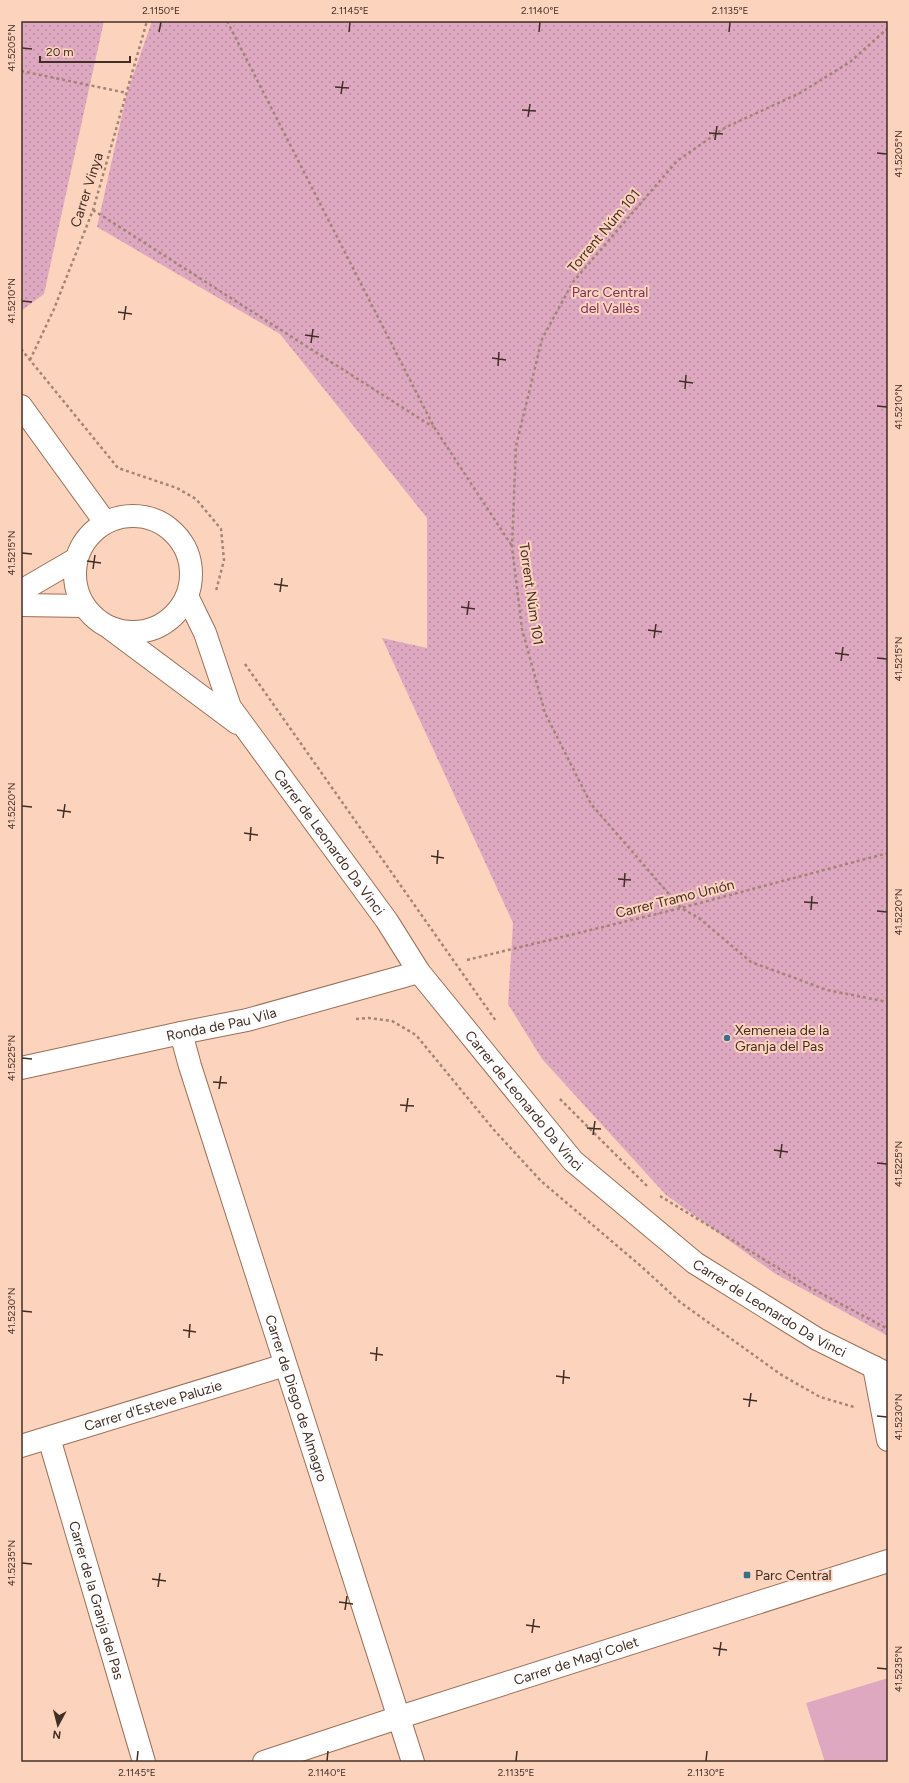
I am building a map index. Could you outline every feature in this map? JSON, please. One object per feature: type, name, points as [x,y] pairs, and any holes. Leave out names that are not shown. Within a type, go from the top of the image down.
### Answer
[{"type":"street","points":[[21,406],[105,522]]},
{"type":"street","points":[[122,516],[140,516],[157,521],[172,530],[183,544],[190,561],[191,578],[187,596],[177,612],[162,624],[144,631],[125,632],[107,626],[84,606],[77,591],[74,575],[76,559],[87,538],[105,522],[122,516]]},
{"type":"street","points":[[21,591],[76,559]]},
{"type":"street","name":"Carrer de Leonardo Da Vinci","points":[[187,596],[206,633],[230,707],[387,921],[419,972],[572,1161],[695,1263],[817,1339],[881,1370]]},
{"type":"street","points":[[21,605],[84,606]]},
{"type":"street","name":"Carrer de Leonardo Da Vinci","points":[[107,626],[249,732]]},
{"type":"street","name":"Ronda de Pau Vila","points":[[21,1068],[276,1013],[419,972]]},
{"type":"street","name":"Carrer de Diego de Almagro","points":[[181,1033],[190,1066],[285,1365],[400,1717],[413,1762]]},
{"type":"street","name":"Carrer d'Esteve Paluzie","points":[[21,1446],[285,1365]]},
{"type":"street","points":[[881,1370],[883,1416],[888,1440]]},
{"type":"street","name":"Carrer de la Granja del Pas","points":[[48,1438],[144,1762]]},
{"type":"street","name":"Carrer de Magí Colet","points":[[264,1762],[888,1561]]},
{"type":"path","name":"Carrer Vinya","points":[[29,360],[54,309],[93,210],[128,94],[147,21]]},
{"type":"path","points":[[227,21],[434,428],[512,547]]},
{"type":"path","name":"Torrent Núm 101","points":[[888,28],[850,62],[800,93],[726,127],[677,161],[573,282],[542,339],[516,446],[512,547],[522,629],[545,713],[590,804],[681,908],[699,918],[751,962],[827,990],[888,1002]]},
{"type":"path","points":[[21,71],[128,94]]},
{"type":"path","points":[[93,210],[434,428]]},
{"type":"path","points":[[21,349],[118,468],[177,488],[196,499],[221,529],[224,560],[215,598]]},
{"type":"path","points":[[244,662],[496,1021]]},
{"type":"path","name":"Carrer Tramo Unión","points":[[467,960],[681,908],[888,853]]},
{"type":"path","points":[[353,1019],[369,1018],[392,1021],[416,1035],[494,1130],[541,1181],[642,1267],[680,1302],[780,1374],[820,1397],[883,1416]]},
{"type":"path","points":[[556,1095],[650,1188]]},
{"type":"path","points":[[655,1194],[809,1287],[888,1329]]},
{"type":"green space","points":[[21,21],[104,21],[44,294],[21,311]]},
{"type":"green space","name":"Parc Central del Vallès","points":[[152,21],[888,21],[888,1336],[774,1273],[666,1195],[542,1059],[508,1004],[513,923],[382,638],[427,648],[427,518],[280,334],[97,227],[127,93]]},
{"type":"green space","points":[[888,1678],[888,1762],[825,1762],[806,1703]]},
{"type":"place","name":"Xemeneia de la Granja del Pas","points":[[727,1038]]},
{"type":"place","name":"Parc Central","points":[[747,1575]]}]
